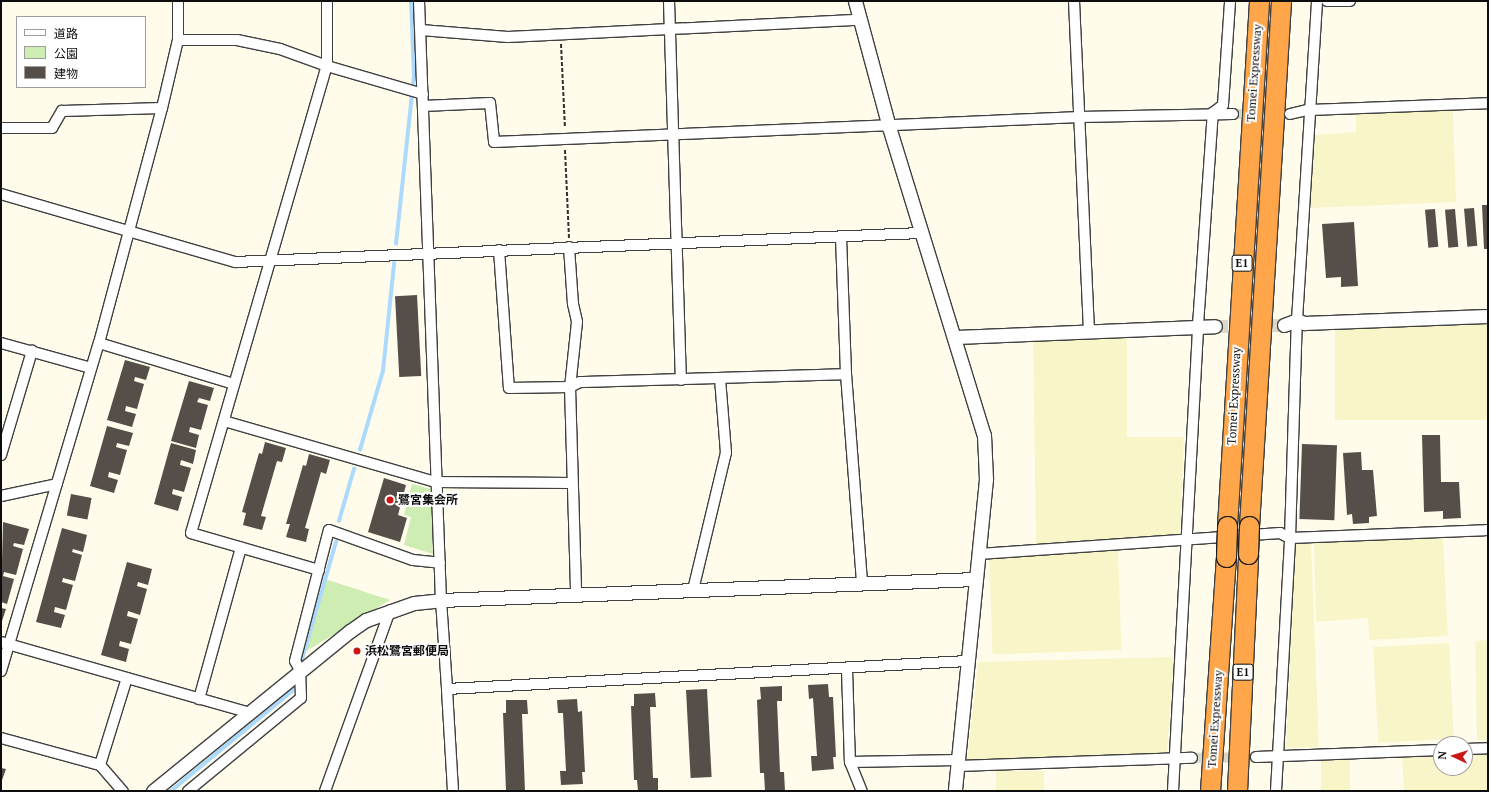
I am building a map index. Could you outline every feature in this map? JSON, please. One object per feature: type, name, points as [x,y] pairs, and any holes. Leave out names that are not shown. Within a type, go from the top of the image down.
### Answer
[{"type":"highway","name":"Tomei Expressway","points":[[1210,791],[1226,557],[1259,1]]},
{"type":"highway","name":"Tomei Expressway","points":[[1237,791],[1249,526],[1281,1]]},
{"type":"street","points":[[1,672],[5,643],[57,484],[99,343],[162,108],[178,40],[178,1]]},
{"type":"street","points":[[319,570],[191,533],[327,66],[327,1]]},
{"type":"street","points":[[419,1],[421,30],[421,93],[423,106],[441,600],[453,791],[447,791]]},
{"type":"street","points":[[669,1],[681,380]]},
{"type":"street","points":[[855,1],[889,126],[956,337],[984,435],[986,479],[955,791]]},
{"type":"street","points":[[1074,1],[1089,331]]},
{"type":"street","points":[[1173,791],[1198,325],[1213,113],[1223,105],[1230,1]]},
{"type":"street","points":[[1276,791],[1290,538],[1297,320],[1308,110],[1317,1]]},
{"type":"street","points":[[1327,1],[1350,1]]},
{"type":"street","points":[[421,30],[508,37],[670,27],[859,20]]},
{"type":"street","points":[[178,40],[237,40],[280,49],[327,66],[404,90],[421,93]]},
{"type":"street","points":[[423,106],[490,103],[494,142],[1080,117],[1213,113],[1233,114]]},
{"type":"street","points":[[1290,114],[1308,110],[1488,103]]},
{"type":"street","points":[[1,128],[52,128],[62,111],[162,108]]},
{"type":"street","points":[[1,194],[235,262],[428,252],[922,233]]},
{"type":"street","points":[[841,237],[846,374],[862,584]]},
{"type":"street","points":[[569,247],[573,304],[577,322],[570,387],[571,483],[576,594]]},
{"type":"street","points":[[499,250],[509,388],[570,387],[580,382],[720,379],[846,374]]},
{"type":"street","points":[[1284,325],[1297,320],[1304,323],[1488,316]]},
{"type":"street","points":[[956,337],[1198,325],[1216,326]]},
{"type":"street","points":[[99,343],[234,384]]},
{"type":"street","points":[[1,344],[32,351],[91,368]]},
{"type":"street","points":[[1,455],[32,351]]},
{"type":"street","points":[[693,590],[726,452],[720,379]]},
{"type":"street","points":[[224,421],[436,482],[571,483]]},
{"type":"street","points":[[1,496],[57,484]]},
{"type":"street","points":[[188,791],[300,698],[299,669],[319,570],[329,530],[413,560],[440,563]]},
{"type":"street","points":[[979,554],[1280,533],[1290,538],[1488,530]]},
{"type":"street","points":[[199,699],[241,548]]},
{"type":"street","points":[[153,791],[247,712],[287,682],[299,669],[366,620],[390,610],[441,600],[976,579]]},
{"type":"street","points":[[325,791],[390,610]]},
{"type":"street","points":[[5,643],[247,712]]},
{"type":"street","points":[[447,689],[847,669],[968,661]]},
{"type":"street","points":[[847,669],[850,762],[862,791]]},
{"type":"street","points":[[100,765],[127,678]]},
{"type":"street","points":[[1,738],[100,765],[123,791]]},
{"type":"street","points":[[1473,749],[1488,748]]},
{"type":"street","points":[[1256,757],[1433,750]]},
{"type":"street","points":[[850,762],[958,763],[1175,760],[1192,758]]},
{"type":"shaded area","points":[[1453,109],[1456,202],[1310,208],[1313,135],[1356,132],[1356,113]]},
{"type":"shaded area","points":[[1335,322],[1488,322],[1488,420],[1335,420]]},
{"type":"shaded area","points":[[1127,335],[1127,437],[1184,437],[1180,539],[1036,544],[1033,340]]},
{"type":"shaded area","points":[[1443,538],[1448,636],[1369,640],[1368,618],[1316,622],[1314,543]]},
{"type":"shaded area","points":[[1311,541],[1319,747],[1286,748],[1295,544]]},
{"type":"shaded area","points":[[1118,550],[1121,650],[993,654],[989,555]]},
{"type":"shaded area","points":[[1488,640],[1488,740],[1477,740],[1475,641]]},
{"type":"shaded area","points":[[1449,643],[1454,736],[1433,736],[1433,740],[1378,743],[1373,647]]},
{"type":"shaded area","points":[[1174,657],[1167,753],[967,763],[978,662]]},
{"type":"shaded area","points":[[1488,752],[1488,791],[1404,791],[1402,754],[1433,754],[1433,776],[1473,776],[1473,753]]},
{"type":"shaded area","points":[[1321,759],[1350,759],[1350,791],[1321,791]]},
{"type":"shaded area","points":[[996,771],[1044,771],[1044,791],[996,791]]},
{"type":"green space","points":[[412,484],[431,489],[433,554],[404,545],[411,517],[404,515]]},
{"type":"green space","points":[[325,579],[390,600],[305,652]]},
{"type":"building","points":[[1482,205],[1488,205],[1488,249],[1484,249]]},
{"type":"building","points":[[1474,208],[1477,246],[1467,247],[1464,209]]},
{"type":"building","points":[[1435,209],[1438,247],[1428,248],[1425,210]]},
{"type":"building","points":[[1455,209],[1458,247],[1448,248],[1445,210]]},
{"type":"building","points":[[1354,222],[1358,286],[1341,287],[1341,277],[1326,278],[1322,224]]},
{"type":"building","points":[[417,295],[421,376],[399,377],[395,296]]},
{"type":"building","points":[[125,360],[150,367],[146,380],[135,377],[134,381],[144,384],[137,409],[126,406],[125,411],[136,414],[132,427],[107,420]]},
{"type":"building","points":[[189,381],[214,388],[210,401],[199,398],[197,402],[208,405],[201,430],[190,427],[189,432],[199,435],[196,448],[171,441]]},
{"type":"building","points":[[107,426],[133,433],[129,446],[117,443],[116,447],[127,450],[120,475],[109,472],[108,477],[118,480],[114,493],[90,486]]},
{"type":"building","points":[[1422,435],[1440,435],[1441,482],[1459,482],[1461,518],[1443,519],[1443,511],[1424,512]]},
{"type":"building","points":[[265,442],[286,448],[282,462],[277,461],[261,516],[266,517],[262,530],[243,525],[246,513],[242,512],[259,453],[262,454]]},
{"type":"building","points":[[171,443],[196,450],[193,464],[181,460],[180,465],[191,468],[184,492],[173,489],[172,494],[182,497],[178,511],[154,504]]},
{"type":"building","points":[[1302,444],[1337,445],[1334,520],[1299,519]]},
{"type":"building","points":[[1361,452],[1362,470],[1373,470],[1377,516],[1369,517],[1369,523],[1353,524],[1352,514],[1347,515],[1343,453]]},
{"type":"building","points":[[309,454],[330,460],[326,474],[321,472],[305,528],[309,529],[306,542],[286,537],[290,524],[286,524],[303,465],[306,466]]},
{"type":"building","name":"鷺宮集会所","points":[[384,478],[406,485],[398,515],[407,518],[400,542],[368,532]]},
{"type":"building","points":[[71,494],[92,498],[87,520],[67,516]]},
{"type":"building","points":[[3,522],[29,529],[24,545],[14,543],[13,546],[23,549],[16,575],[4,572],[3,576],[14,579],[7,604],[1,602]]},
{"type":"building","points":[[62,528],[87,535],[83,552],[73,549],[72,552],[82,555],[75,581],[63,578],[62,582],[73,585],[66,610],[55,607],[54,612],[65,615],[61,628],[36,622]]},
{"type":"building","points":[[127,562],[152,569],[148,585],[138,582],[137,586],[147,589],[140,615],[128,611],[127,616],[138,619],[131,644],[120,641],[119,646],[129,649],[126,662],[101,655]]},
{"type":"building","points":[[1,608],[6,609],[1,624]]},
{"type":"building","points":[[828,684],[829,697],[833,697],[836,757],[833,757],[834,769],[812,771],[811,756],[817,756],[813,698],[809,699],[808,685]]},
{"type":"building","points":[[782,686],[782,701],[777,701],[780,772],[784,772],[785,791],[765,791],[764,773],[760,773],[757,700],[761,699],[760,687]]},
{"type":"building","points":[[707,689],[712,777],[691,778],[686,690]]},
{"type":"building","points":[[655,693],[656,707],[650,707],[653,778],[658,778],[658,791],[638,791],[637,780],[634,780],[631,706],[634,706],[634,694]]},
{"type":"building","points":[[577,699],[578,712],[582,711],[585,772],[582,772],[583,784],[561,785],[560,771],[566,771],[563,713],[558,713],[557,700]]},
{"type":"building","points":[[506,700],[527,700],[528,714],[522,714],[525,791],[506,791],[503,713],[506,713]]},
{"type":"building","points":[[1,768],[6,769],[1,783]]},
{"type":"waterway","points":[[396,244],[414,75],[411,1]]},
{"type":"waterway","points":[[360,450],[383,371],[394,264]]},
{"type":"waterway","points":[[339,521],[354,469]]},
{"type":"waterway","points":[[300,666],[336,542]]},
{"type":"waterway","points":[[171,791],[291,692],[294,683]]},
{"type":"tunnel","points":[[1233,114],[1290,114]]},
{"type":"tunnel","points":[[1215,326],[1284,325]]},
{"type":"tunnel","points":[[1192,758],[1256,757]]},
{"type":"place","name":"鷺宮集会所","points":[[390,500]]},
{"type":"place","name":"浜松鷺宮郵便局","points":[[357,651]]}]
